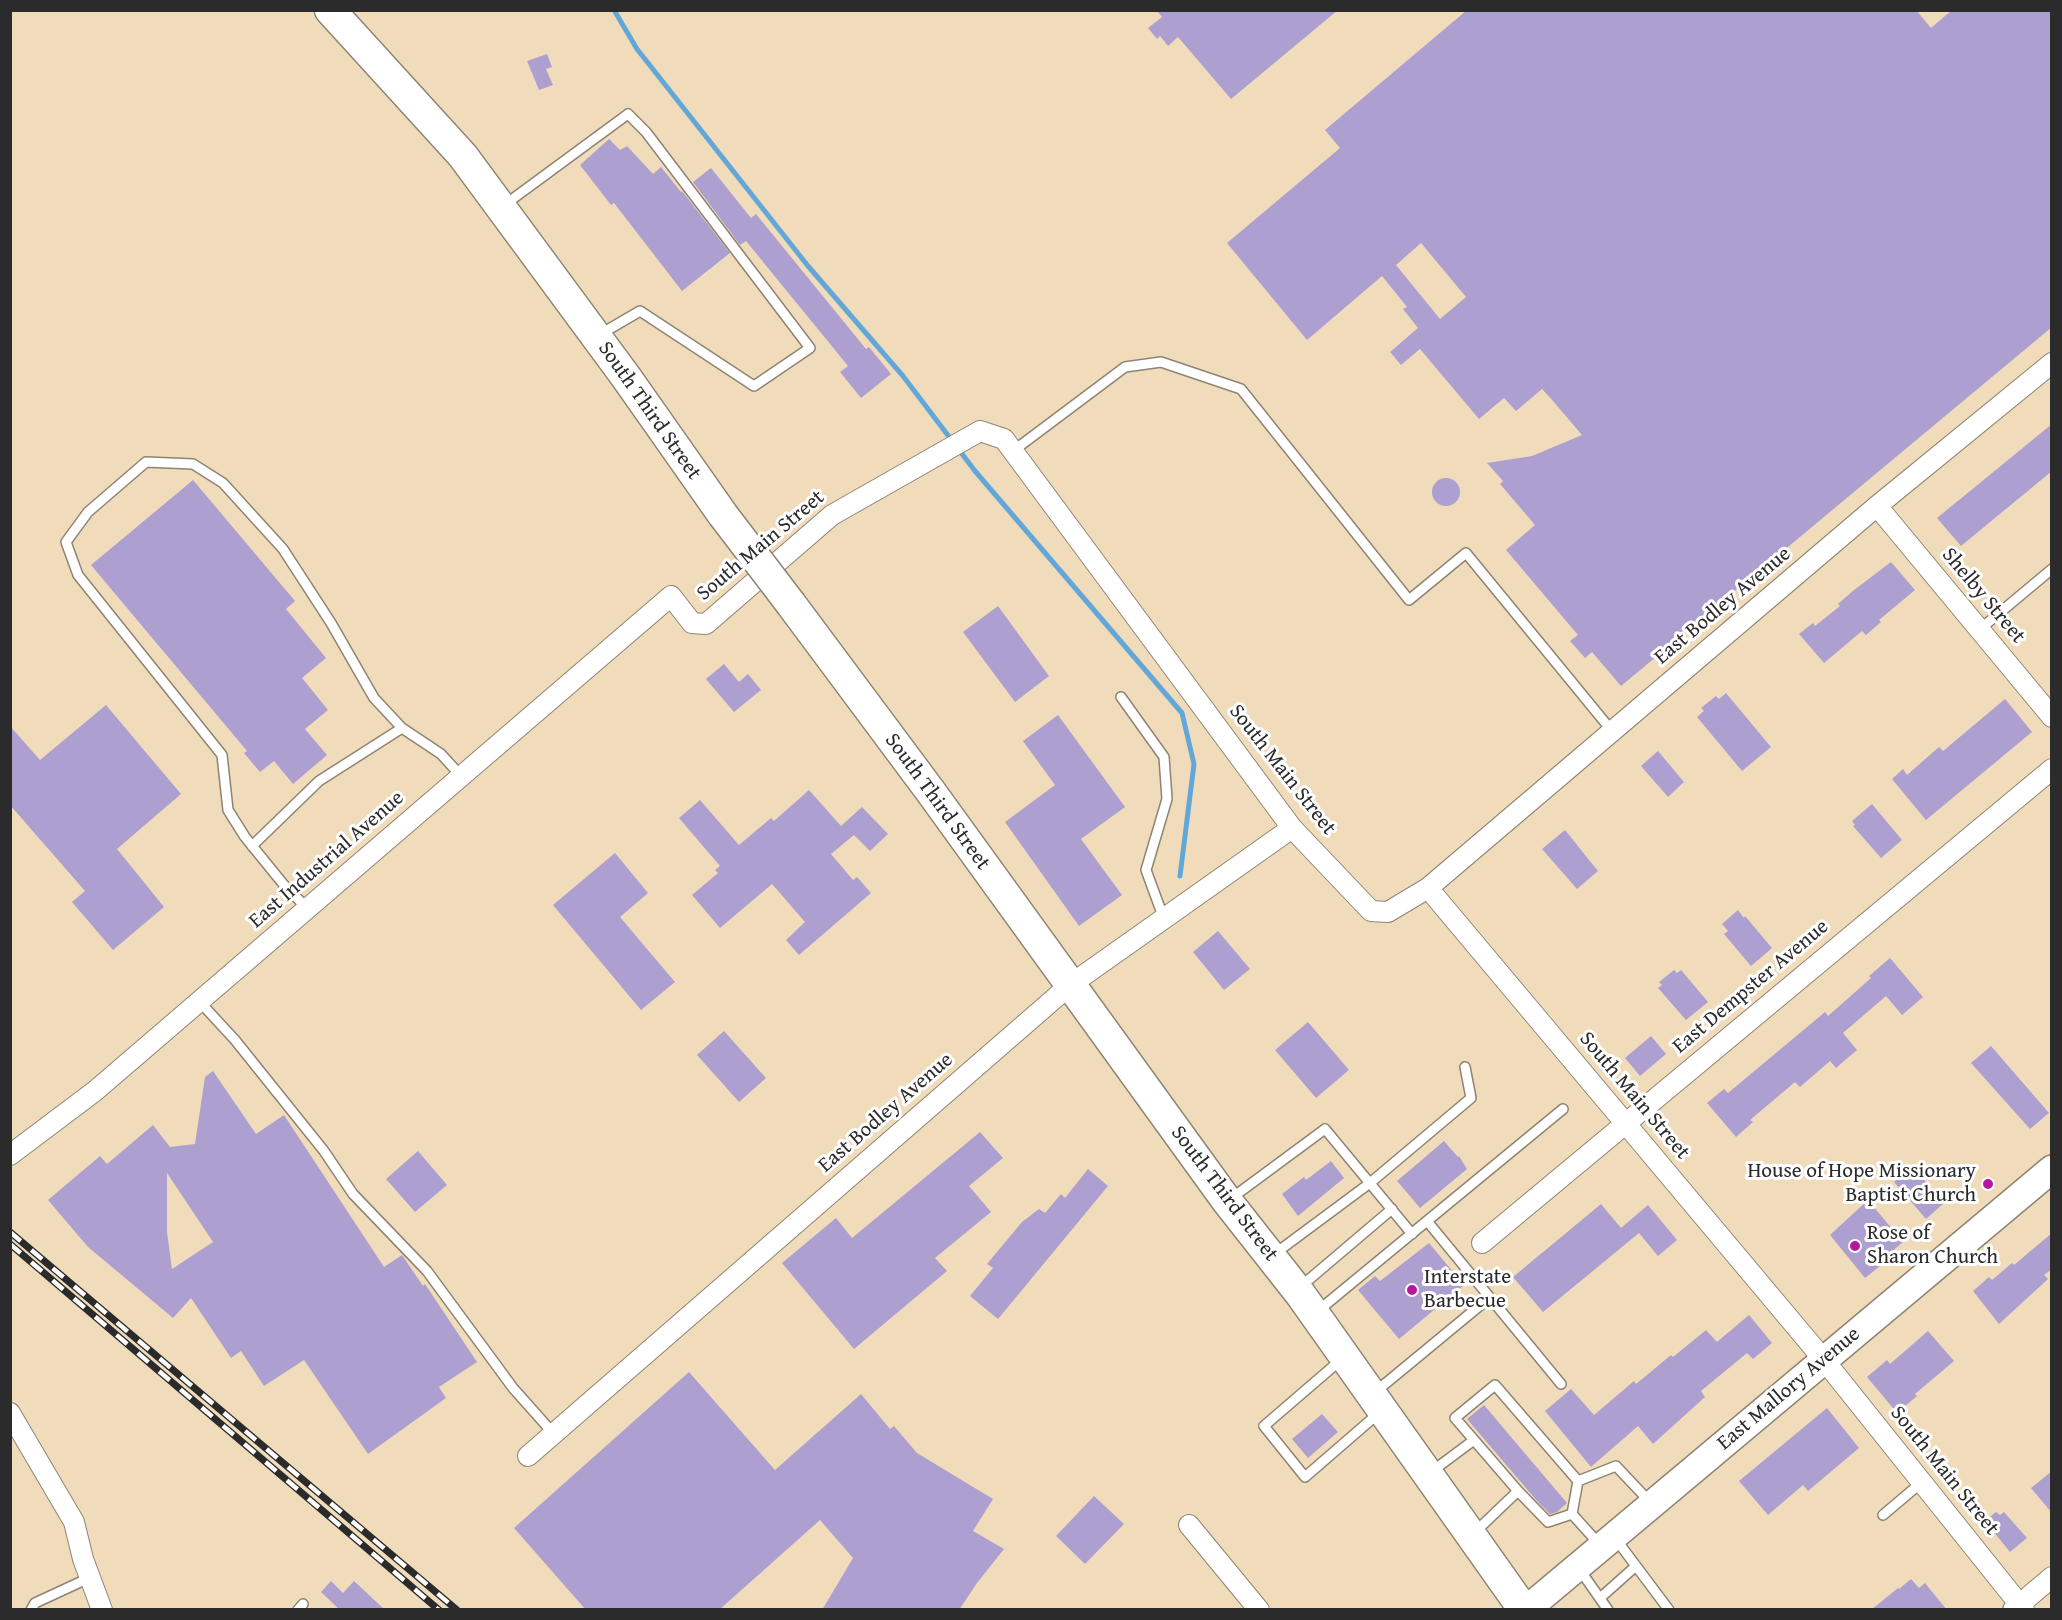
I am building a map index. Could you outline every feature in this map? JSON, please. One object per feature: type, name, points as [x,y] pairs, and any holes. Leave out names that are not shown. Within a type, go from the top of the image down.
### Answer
[{"type":"main road","name":"South Third Street","points":[[330,10],[463,156],[723,515],[791,604],[1227,1201],[1297,1290],[1525,1610]]},
{"type":"main road","name":"East Mallory Avenue","points":[[1525,1610],[2052,1169]]},
{"type":"street","name":"East Bodley Avenue","points":[[1428,888],[1877,506],[2052,363]]},
{"type":"street","name":"South Main Street","points":[[671,596],[692,623],[706,624],[831,515],[980,431],[1004,438],[1292,828],[1371,911],[1388,912],[1428,888],[1824,1360],[2019,1608]]},
{"type":"street","name":"Shelby Street","points":[[1877,506],[2052,717]]},
{"type":"street","name":"East Industrial Avenue","points":[[10,1155],[95,1091],[671,596]]},
{"type":"street","name":"East Dempster Avenue","points":[[1482,1243],[2052,769]]},
{"type":"street","name":"East Bodley Avenue","points":[[528,1456],[1070,985],[1292,828]]},
{"type":"street","points":[[10,1413],[74,1522],[82,1559],[102,1610]]},
{"type":"street","points":[[1189,1525],[1259,1610]]},
{"type":"street","points":[[2019,1608],[2052,1577]]},
{"type":"lane","points":[[501,207],[628,114],[646,132],[810,348],[754,386],[640,311],[596,337]]},
{"type":"lane","points":[[1013,451],[1125,367],[1161,362],[1241,389],[1409,600],[1466,554],[1612,731]]},
{"type":"lane","points":[[308,908],[284,885],[252,846],[228,810],[222,755],[78,575],[66,542],[88,512],[147,462],[193,464],[223,483],[283,549],[331,623],[374,698],[402,728],[441,754],[461,776]]},
{"type":"lane","points":[[1979,630],[2052,569]]},
{"type":"lane","points":[[1120,697],[1164,757],[1167,799],[1146,870],[1164,919]]},
{"type":"lane","points":[[252,846],[319,781],[402,728]]},
{"type":"lane","points":[[200,1002],[234,1040],[324,1151],[353,1194],[427,1271],[513,1388],[553,1433]]},
{"type":"lane","points":[[1271,1256],[1370,1183],[1471,1098],[1465,1068]]},
{"type":"lane","points":[[1314,1314],[1563,1109]]},
{"type":"lane","points":[[1227,1201],[1325,1130],[1412,1234]]},
{"type":"lane","points":[[1297,1290],[1392,1209]]},
{"type":"lane","points":[[1427,1221],[1561,1384]]},
{"type":"lane","points":[[1344,1357],[1264,1426],[1305,1477],[1377,1402],[1489,1298]]},
{"type":"lane","points":[[1572,1514],[1548,1522],[1455,1418],[1496,1385],[1578,1481]]},
{"type":"lane","points":[[1428,1474],[1474,1440]]},
{"type":"lane","points":[[1578,1481],[1616,1466],[1652,1504]]},
{"type":"lane","points":[[1572,1514],[1578,1481]]},
{"type":"lane","points":[[1883,1515],[1922,1482]]},
{"type":"lane","points":[[1472,1536],[1518,1491]]},
{"type":"lane","points":[[1572,1514],[1636,1566],[1669,1610]]},
{"type":"lane","points":[[1578,1566],[1608,1610]]},
{"type":"lane","points":[[1600,1598],[1636,1566]]},
{"type":"lane","points":[[31,1610],[35,1604],[89,1578]]},
{"type":"building","points":[[1156,10],[1338,10],[1231,99],[1178,37],[1168,46],[1160,36],[1157,39],[1148,28],[1162,17]]},
{"type":"building","points":[[1467,10],[1916,10],[1931,28],[1952,10],[2052,10],[2052,327],[1621,686],[1592,652],[1585,658],[1570,641],[1578,635],[1506,550],[1535,525],[1500,484],[1503,481],[1487,463],[1532,456],[1582,435],[1553,401],[1542,389],[1516,411],[1504,398],[1479,419],[1420,349],[1401,365],[1390,352],[1418,328],[1403,309],[1407,307],[1382,276],[1307,340],[1227,243],[1340,148],[1325,130]],"holes":[[[1421,243],[1466,297],[1440,319],[1396,265]]]},
{"type":"building","points":[[547,54],[552,67],[546,69],[553,85],[539,90],[527,61]]},
{"type":"building","points":[[609,139],[620,150],[627,146],[653,174],[661,167],[730,253],[682,291],[614,203],[611,205],[580,165]]},
{"type":"building","points":[[711,168],[751,218],[756,214],[866,349],[869,347],[891,374],[861,398],[840,372],[848,366],[746,241],[740,245],[693,182]]},
{"type":"building","points":[[2052,424],[2052,471],[1961,546],[1937,518]]},
{"type":"building","points":[[1446,478],[1456,482],[1460,492],[1456,502],[1446,506],[1436,502],[1432,492],[1436,482]]},
{"type":"building","points":[[193,480],[295,601],[286,609],[326,658],[302,678],[328,710],[305,729],[327,755],[293,784],[274,761],[260,772],[244,753],[247,751],[91,565]]},
{"type":"building","points":[[1891,562],[1915,590],[1879,620],[1881,622],[1866,635],[1862,631],[1824,663],[1799,634],[1813,623],[1815,626],[1840,606],[1838,604],[1854,590]]},
{"type":"building","points":[[998,606],[1049,676],[1015,702],[963,632]]},
{"type":"building","points":[[724,664],[739,682],[748,674],[761,690],[734,712],[706,679]]},
{"type":"building","points":[[1726,693],[1771,747],[1742,771],[1697,717],[1704,711],[1701,708],[1716,696],[1719,699]]},
{"type":"building","points":[[2005,699],[2032,732],[1926,820],[1892,779],[1903,769],[1907,775],[1939,747],[1943,751]]},
{"type":"building","points":[[106,705],[181,794],[117,849],[164,907],[113,950],[72,902],[85,891],[10,805],[10,726],[40,760]]},
{"type":"building","points":[[1058,715],[1125,807],[1081,839],[1122,895],[1079,926],[1005,822],[1055,785],[1023,741]]},
{"type":"building","points":[[1658,751],[1684,782],[1668,797],[1641,766]]},
{"type":"building","points":[[809,790],[841,826],[862,807],[888,834],[870,851],[854,835],[831,854],[853,880],[857,877],[871,893],[799,955],[786,940],[805,922],[772,884],[720,928],[692,895],[718,873],[715,870],[720,866],[679,818],[700,800],[739,845],[771,818],[774,821]]},
{"type":"building","points":[[1872,804],[1902,840],[1881,858],[1853,826],[1855,825],[1852,821]]},
{"type":"building","points":[[1565,830],[1598,871],[1577,889],[1542,849]]},
{"type":"building","points":[[615,853],[648,893],[620,917],[675,982],[641,1010],[553,905]]},
{"type":"building","points":[[1738,910],[1772,948],[1751,966],[1724,934],[1728,931],[1722,924]]},
{"type":"building","points":[[1218,931],[1250,969],[1224,990],[1193,952]]},
{"type":"building","points":[[1890,958],[1923,997],[1902,1015],[1886,996],[1843,1033],[1857,1050],[1836,1068],[1830,1061],[1800,1087],[1795,1082],[1750,1120],[1753,1122],[1736,1137],[1707,1103],[1724,1089],[1728,1093],[1825,1012],[1828,1016]]},
{"type":"building","points":[[1674,970],[1677,973],[1681,970],[1708,1002],[1686,1020],[1658,988],[1662,985],[1659,982]]},
{"type":"building","points":[[1308,1022],[1349,1070],[1316,1098],[1275,1050]]},
{"type":"building","points":[[724,1031],[766,1078],[739,1102],[697,1055]]},
{"type":"building","points":[[1651,1036],[1666,1054],[1640,1076],[1625,1058]]},
{"type":"building","points":[[1991,1046],[2049,1113],[2030,1129],[1971,1063]]},
{"type":"building","points":[[213,1071],[256,1134],[284,1115],[384,1267],[402,1255],[423,1286],[425,1284],[477,1362],[439,1387],[446,1398],[368,1454],[304,1360],[264,1386],[241,1351],[231,1358],[191,1298],[173,1318],[88,1247],[48,1200],[100,1156],[107,1164],[153,1125],[170,1147],[195,1144],[205,1077]],"holes":[[[167,1173],[213,1242],[172,1269],[167,1232]]]},
{"type":"building","points":[[980,1132],[1003,1158],[969,1186],[991,1212],[935,1258],[947,1271],[854,1349],[782,1263],[836,1218],[852,1238]]},
{"type":"building","points":[[1444,1141],[1459,1156],[1467,1169],[1420,1208],[1397,1181]]},
{"type":"building","points":[[418,1151],[447,1185],[415,1212],[386,1179]]},
{"type":"building","points":[[1331,1161],[1344,1178],[1298,1216],[1282,1194],[1304,1177],[1306,1180]]},
{"type":"building","points":[[1912,1166],[1944,1203],[1926,1219],[1894,1182]]},
{"type":"building","points":[[1088,1169],[1108,1186],[998,1319],[970,1296],[993,1268],[987,1264],[1022,1222],[1039,1209],[1045,1213],[1061,1194],[1065,1198]]},
{"type":"building","points":[[1868,1200],[1903,1242],[1878,1263],[1880,1266],[1865,1278],[1830,1235]]},
{"type":"building","points":[[1601,1204],[1621,1228],[1648,1205],[1677,1240],[1658,1256],[1639,1233],[1543,1312],[1513,1277]]},
{"type":"building","points":[[2052,1233],[2052,1269],[2044,1275],[2048,1279],[1999,1324],[1973,1291],[1989,1277],[1992,1280],[2012,1263],[2014,1265]]},
{"type":"building","points":[[1429,1243],[1464,1285],[1399,1339],[1358,1290],[1375,1276],[1380,1281]]},
{"type":"building","points":[[1749,1315],[1772,1343],[1753,1359],[1747,1353],[1701,1391],[1705,1397],[1653,1444],[1638,1426],[1591,1467],[1545,1411],[1571,1389],[1594,1415],[1634,1381],[1636,1384],[1706,1330],[1717,1342]]},
{"type":"building","points":[[1928,1331],[1954,1361],[1915,1394],[1917,1396],[1897,1413],[1867,1377],[1887,1360],[1890,1364]]},
{"type":"building","points":[[689,1372],[775,1470],[861,1394],[890,1429],[894,1426],[917,1453],[993,1499],[973,1531],[1004,1549],[959,1610],[822,1610],[853,1558],[820,1520],[719,1610],[586,1610],[514,1528]]},
{"type":"building","points":[[1484,1405],[1567,1503],[1557,1512],[1550,1514],[1537,1501],[1467,1419]]},
{"type":"building","points":[[1827,1408],[1859,1448],[1808,1491],[1803,1485],[1768,1515],[1739,1481]]},
{"type":"building","points":[[1322,1414],[1338,1432],[1308,1458],[1292,1439]]},
{"type":"building","points":[[2052,1471],[2052,1513],[2031,1488]]},
{"type":"building","points":[[1094,1496],[1124,1524],[1085,1564],[1056,1536]]},
{"type":"building","points":[[1996,1512],[2000,1515],[2004,1512],[2027,1538],[2010,1552],[1985,1521]]},
{"type":"building","points":[[1911,1579],[1919,1588],[1925,1583],[1947,1610],[1871,1610],[1898,1588]]},
{"type":"building","points":[[331,1581],[343,1593],[354,1581],[385,1610],[340,1610],[321,1592]]},
{"type":"waterway","points":[[614,10],[637,49],[808,266],[903,376],[975,471],[1182,713],[1194,764],[1180,876]]},
{"type":"railway","points":[[10,1232],[457,1610]]},
{"type":"railway","points":[[10,1244],[439,1610]]},
{"type":"place","name":"House of Hope Missionary Baptist Church","points":[[1988,1184]]},
{"type":"place","name":"Rose of Sharon Church","points":[[1855,1246]]},
{"type":"place","name":"Interstate Barbecue","points":[[1412,1290]]}]
